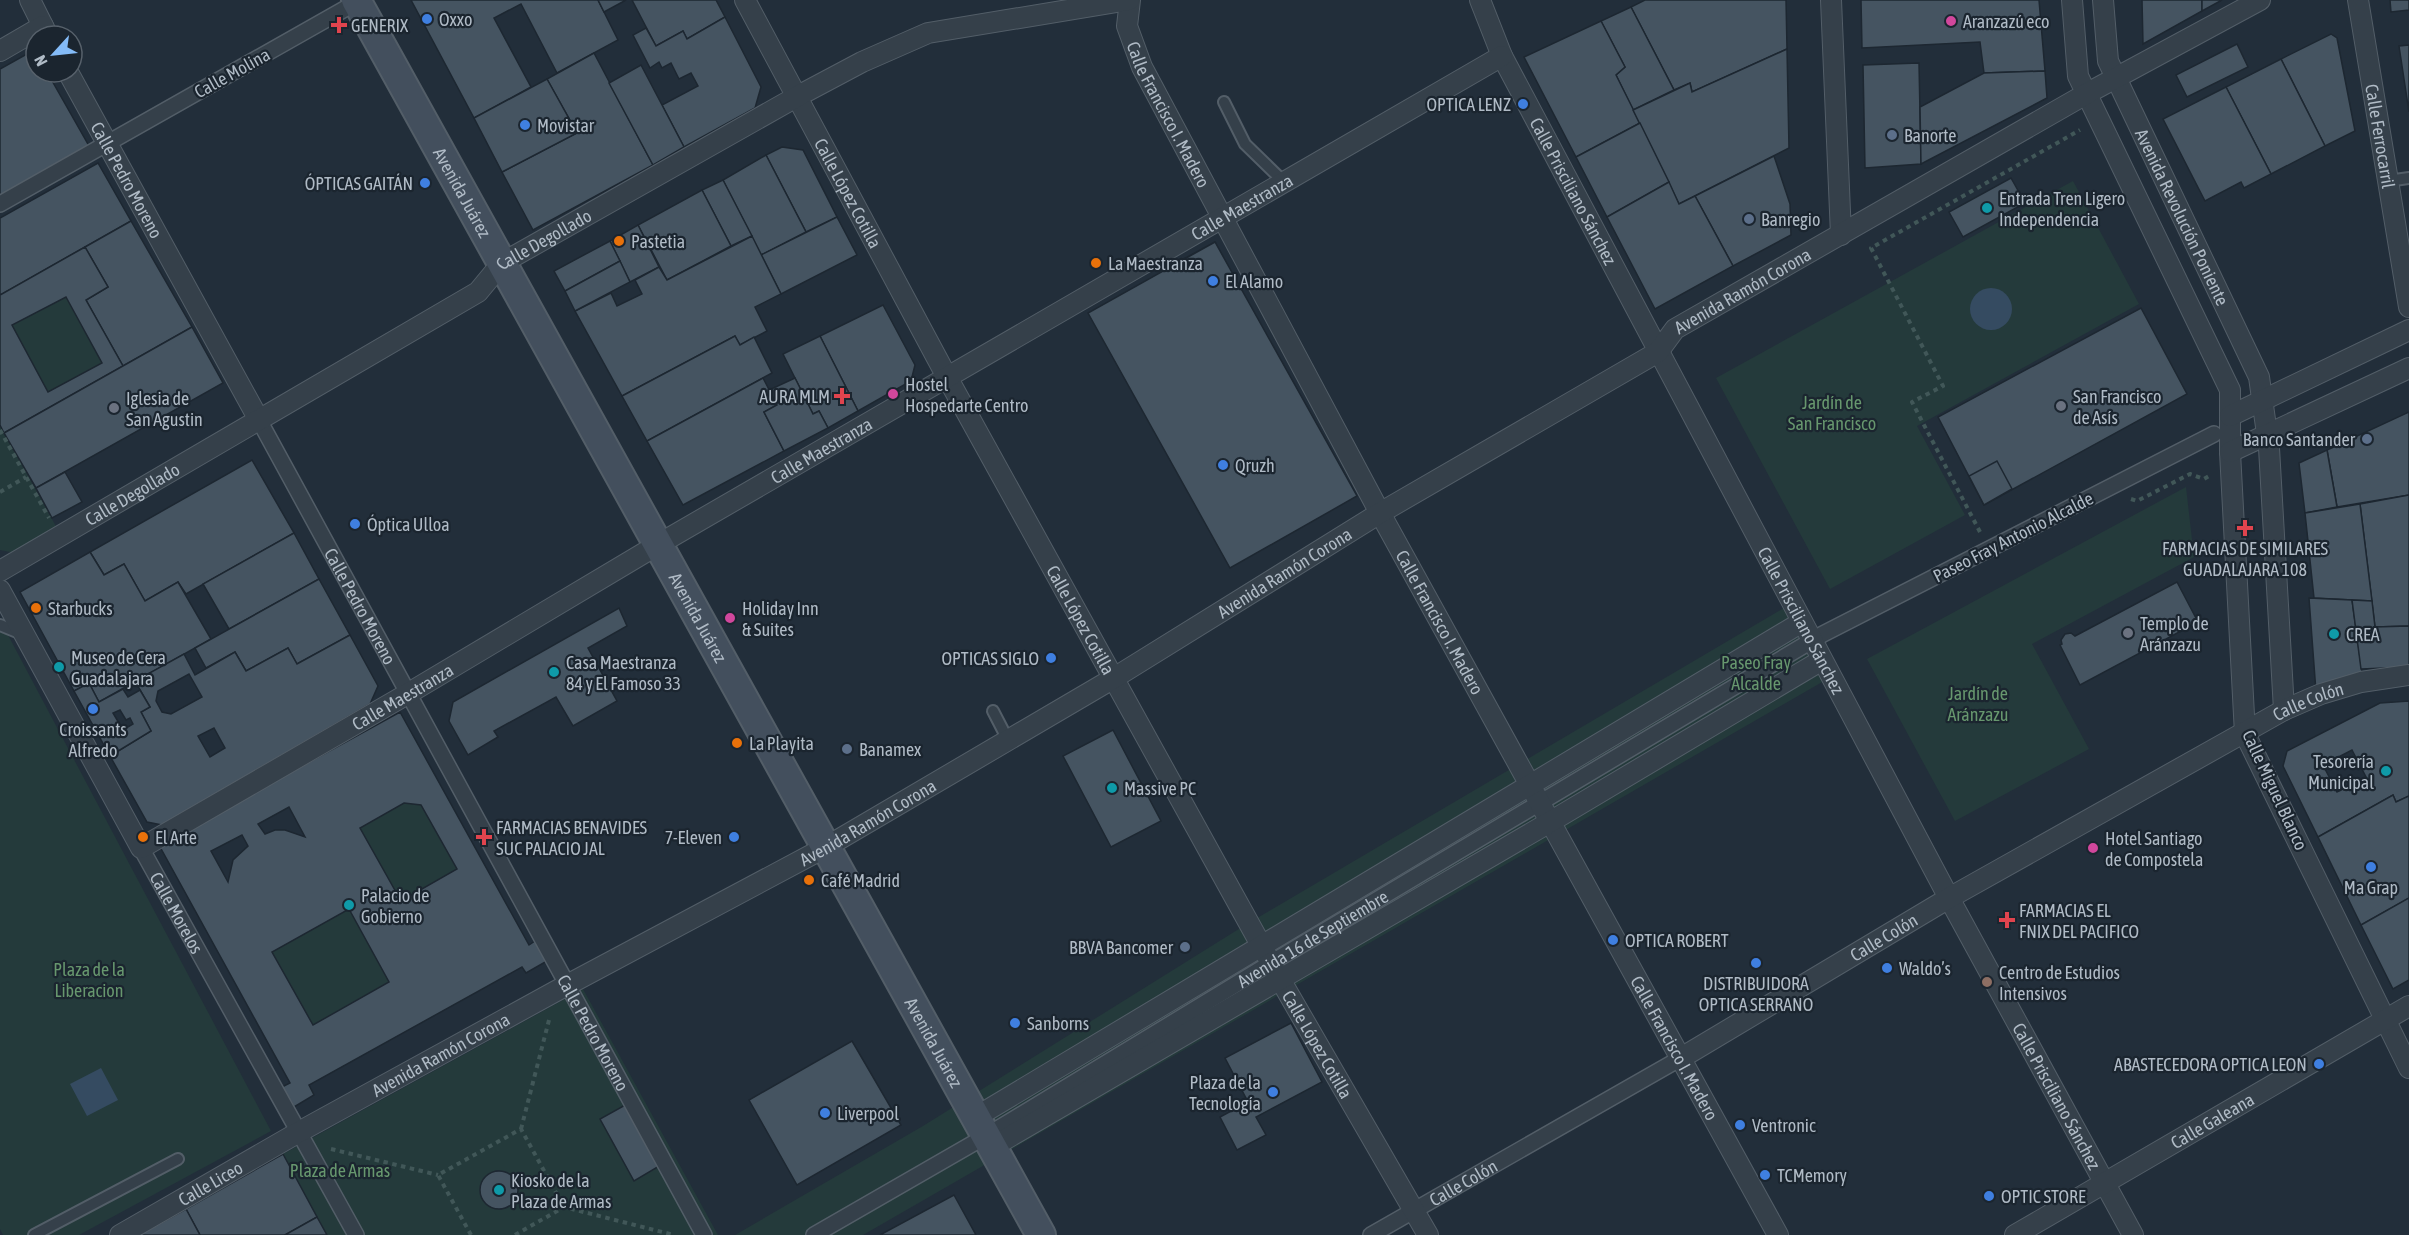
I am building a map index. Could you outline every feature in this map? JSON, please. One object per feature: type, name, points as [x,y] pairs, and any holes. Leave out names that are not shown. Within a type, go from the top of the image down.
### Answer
[{"type":"main road","name":"Avenida Juárez","points":[[358,0],[1041,1235]]},
{"type":"street","points":[[30,0],[42,24]]},
{"type":"street","name":"Calle Molina","points":[[0,204],[358,0]]},
{"type":"street","name":"Calle López Cotilla","points":[[745,0],[947,377],[1271,963],[1428,1235]]},
{"type":"street","name":"Calle Degollado","points":[[0,571],[478,292],[502,263],[862,62],[928,33],[1129,0]]},
{"type":"street","name":"Calle Francisco I. Madero","points":[[1129,0],[1127,26],[1142,67],[1380,513],[1778,1235]]},
{"type":"street","name":"Calle Prisciliano Sánchez","points":[[1480,0],[1502,56],[1658,352],[1949,898],[2133,1235]]},
{"type":"street","points":[[1831,0],[1841,236]]},
{"type":"street","name":"Avenida Revolución Poniente","points":[[2072,0],[2078,76],[2229,390],[2230,452]]},
{"type":"street","name":"Avenida Revolución Poniente","points":[[2103,0],[2108,61],[2259,377],[2267,435]]},
{"type":"street","name":"Avenida Ramón Corona","points":[[302,1137],[562,988],[826,847],[1114,678],[1380,513],[1658,352],[1675,330],[2086,94],[2260,0]]},
{"type":"street","name":"Calle Ferrocarril","points":[[2358,0],[2409,307]]},
{"type":"street","points":[[0,51],[24,41]]},
{"type":"street","name":"Calle Maestranza","points":[[141,848],[410,693],[659,544],[1502,56]]},
{"type":"street","name":"Calle Pedro Moreno","points":[[74,84],[410,693],[562,988],[704,1235]]},
{"type":"street","points":[[2230,416],[2409,330]]},
{"type":"street","points":[[2230,452],[2409,368]]},
{"type":"street","name":"Paseo Fray Antonio Alcalde","points":[[1812,640],[2214,434]]},
{"type":"street","points":[[2267,435],[2284,710]]},
{"type":"street","name":"Calle Miguel Blanco","points":[[2230,452],[2245,734],[2409,1068]]},
{"type":"street","name":"Calle Morelos","points":[[0,590],[356,1235]]},
{"type":"street","name":"Avenida 16 de Septiembre","points":[[985,1134],[1271,963],[1530,784],[1802,622]]},
{"type":"street","name":"Avenida 16 de Septiembre","points":[[814,1235],[1812,640]]},
{"type":"street","name":"Avenida 16 de Septiembre","points":[[1271,963],[1550,822],[1822,660]]},
{"type":"street","name":"Calle Colón","points":[[1371,1235],[1681,1058],[1949,898],[2245,734],[2284,710],[2321,694],[2361,682],[2409,675]]},
{"type":"street","name":"Calle Galeana","points":[[2015,1235],[2409,1006]]},
{"type":"street","name":"Calle Liceo","points":[[120,1235],[302,1137]]},
{"type":"lane","points":[[1224,102],[1245,144],[1284,182]]},
{"type":"lane","points":[[2388,181],[2409,178]]},
{"type":"lane","points":[[0,625],[26,636]]},
{"type":"lane","points":[[993,711],[1008,740]]},
{"type":"lane","points":[[34,1235],[178,1159]]},
{"type":"path","points":[[1989,549],[1912,402],[1943,386],[1871,248],[2098,120]]},
{"type":"path","points":[[0,430],[59,537]]},
{"type":"path","points":[[0,447],[7,443]]},
{"type":"path","points":[[0,492],[26,477]]},
{"type":"path","points":[[438,1176],[521,1130],[562,988]]},
{"type":"path","points":[[521,1130],[564,1207]]},
{"type":"path","points":[[302,1137],[438,1176],[471,1235]]},
{"type":"path","points":[[515,1235],[564,1207],[674,1235]]},
{"type":"green space","name":"Jardín de San Francisco","points":[[2073,181],[2139,304],[1917,426],[1965,515],[1830,589],[1716,378]]},
{"type":"green space","points":[[66,297],[102,363],[48,392],[12,325]]},
{"type":"green space","points":[[0,425],[58,530],[15,553],[0,550]]},
{"type":"green space","name":"Jardín de Aránzazu","points":[[2186,487],[2194,557],[2032,644],[2089,749],[1955,821],[1867,659]]},
{"type":"green space","name":"Paseo Fray Alcalde","points":[[1784,608],[1824,681],[863,1235],[735,1235],[923,1126],[1242,927]]},
{"type":"green space","name":"Plaza de la Liberacion","points":[[0,620],[271,1131],[79,1235],[3,1235],[0,1229]]},
{"type":"green space","points":[[404,803],[421,805],[457,869],[401,901],[360,828]]},
{"type":"green space","points":[[349,909],[389,982],[313,1025],[272,952]]},
{"type":"green space","name":"Plaza de Armas","points":[[583,989],[718,1235],[327,1235],[283,1154]],"holes":[[[497,1170],[512,1174],[519,1187],[515,1202],[501,1210],[486,1205],[480,1192],[483,1178]]]},
{"type":"water","points":[[1991,288],[2006,294],[2012,309],[2006,324],[1991,330],[1976,324],[1970,309],[1976,294]]},
{"type":"water","points":[[101,1068],[118,1100],[87,1116],[70,1084]]},
{"type":"building","points":[[411,0],[598,0],[618,40],[557,73],[521,4],[494,18],[531,87],[474,118]]},
{"type":"building","points":[[598,0],[626,0],[604,12]]},
{"type":"building","points":[[632,0],[716,0],[725,17],[687,39],[683,31],[656,46]]},
{"type":"building","points":[[1645,0],[1786,0],[1787,49],[1692,92],[1690,83],[1674,90],[1631,7]]},
{"type":"building","name":"Aranzazú eco","points":[[1861,0],[2039,0],[2045,71],[1984,73],[1980,42],[1862,48]]},
{"type":"building","points":[[2142,0],[2202,0],[2202,11],[2143,44]]},
{"type":"building","points":[[2202,0],[2222,0],[2202,11]]},
{"type":"building","points":[[2390,0],[2409,0],[2409,10],[2391,12]]},
{"type":"building","points":[[1631,7],[1674,90],[1633,110],[1616,75],[1625,67],[1601,21]]},
{"type":"building","points":[[725,17],[761,87],[755,108],[684,147],[662,105],[698,86],[691,73],[679,79],[671,63],[662,68],[659,62],[650,68],[633,35],[646,28],[656,46],[683,31],[687,39]]},
{"type":"building","points":[[1601,21],[1625,67],[1616,75],[1640,123],[1576,157],[1524,57]]},
{"type":"building","points":[[2331,34],[2337,38],[2355,131],[2325,146],[2281,59]]},
{"type":"building","points":[[2237,44],[2248,67],[2187,97],[2176,75]]},
{"type":"building","points":[[2409,45],[2409,112],[2399,46]]},
{"type":"building","points":[[1787,49],[1789,148],[1679,204],[1633,110],[1690,83],[1692,92]]},
{"type":"building","points":[[594,53],[653,165],[533,230],[502,172],[577,133],[547,79]]},
{"type":"building","points":[[24,56],[24,84],[54,84],[89,146],[0,197],[0,69]]},
{"type":"building","points":[[2281,59],[2325,146],[2271,174],[2226,87]]},
{"type":"building","name":"Banorte","points":[[1919,63],[1921,164],[1865,168],[1863,65]]},
{"type":"building","points":[[641,65],[684,147],[653,165],[609,83]]},
{"type":"building","points":[[2045,71],[2047,98],[1921,164],[1920,107],[1984,73]]},
{"type":"building","name":"Movistar","points":[[547,79],[577,133],[502,172],[474,118]]},
{"type":"building","points":[[2226,87],[2271,174],[2244,188],[2241,182],[2205,201],[2163,119]]},
{"type":"building","points":[[1640,123],[1669,182],[1607,217],[1576,157]]},
{"type":"building","points":[[782,147],[803,150],[837,217],[806,232],[766,155]]},
{"type":"building","points":[[766,155],[806,232],[761,255],[723,180]]},
{"type":"building","name":"Banregio","points":[[1774,156],[1790,204],[1791,235],[1733,266],[1695,196]]},
{"type":"building","points":[[98,163],[131,221],[0,295],[0,218]]},
{"type":"building","name":"Entrada Tren Ligero Independencia","points":[[2011,178],[2025,203],[1963,237],[1949,212]]},
{"type":"building","points":[[723,180],[752,236],[731,246],[702,190]]},
{"type":"building","points":[[1669,182],[1679,204],[1695,196],[1733,266],[1655,309],[1607,217]]},
{"type":"building","points":[[702,190],[731,246],[667,280],[638,225]]},
{"type":"building","points":[[837,217],[857,255],[781,294],[761,255]]},
{"type":"building","points":[[131,221],[192,327],[123,366],[86,300],[108,287],[85,247]]},
{"type":"building","points":[[638,225],[659,267],[630,282],[610,241]]},
{"type":"building","points":[[752,236],[781,294],[755,307],[767,331],[740,345],[735,336],[622,396],[575,311],[611,293],[617,306],[642,294],[635,280],[659,267],[667,280]]},
{"type":"building","points":[[610,241],[620,261],[565,291],[554,271]]},
{"type":"building","name":"El Alamo","points":[[1215,242],[1246,300],[1210,320],[1180,261]]},
{"type":"building","points":[[1215,242],[1357,496],[1230,568],[1088,313]]},
{"type":"building","points":[[85,247],[108,287],[86,300],[123,366],[4,433],[0,425],[0,295]],"holes":[[[66,297],[102,363],[48,392],[12,325]]]},
{"type":"building","points":[[620,261],[630,282],[575,311],[565,291]]},
{"type":"building","points":[[883,305],[915,365],[911,381],[858,411],[820,336]]},
{"type":"building","name":"San Francisco de Asís","points":[[2141,308],[2187,394],[1984,505],[1938,417]]},
{"type":"building","name":"Iglesia de San Agustin","points":[[192,327],[223,383],[36,488],[4,433]]},
{"type":"building","points":[[735,336],[740,345],[754,337],[772,373],[647,441],[622,396]]},
{"type":"building","points":[[820,336],[858,411],[828,428],[819,411],[813,414],[783,354]]},
{"type":"building","points":[[763,378],[777,405],[764,412],[784,451],[683,505],[647,441]]},
{"type":"building","points":[[795,378],[813,414],[819,411],[828,428],[784,451],[764,412],[777,405],[769,390]]},
{"type":"building","points":[[2409,412],[2409,495],[2337,507],[2327,450]]},
{"type":"building","points":[[2327,450],[2337,507],[2305,513],[2299,463]]},
{"type":"building","points":[[252,460],[294,533],[186,594],[178,582],[145,601],[124,564],[104,575],[90,552]]},
{"type":"building","points":[[1997,461],[2012,489],[1984,505],[1969,476]]},
{"type":"building","points":[[65,472],[82,502],[52,518],[36,488]]},
{"type":"building","points":[[2409,495],[2409,626],[2375,627],[2360,504]]},
{"type":"building","points":[[2360,504],[2372,601],[2314,598],[2305,513]]},
{"type":"building","points":[[294,533],[319,579],[229,629],[203,584]]},
{"type":"building","points":[[90,552],[104,575],[124,564],[145,601],[178,582],[211,639],[99,702],[89,683],[74,691],[20,592]]},
{"type":"building","points":[[319,579],[350,635],[297,664],[288,648],[246,671],[235,652],[206,668],[195,648]]},
{"type":"building","name":"Templo de Aránzazu","points":[[2177,582],[2198,622],[2080,685],[2060,645],[2065,634],[2071,633],[2075,636]]},
{"type":"building","name":"CREA","points":[[2309,598],[2352,600],[2363,679],[2316,692]]},
{"type":"building","points":[[2352,600],[2372,601],[2375,627],[2409,626],[2409,667],[2361,669]]},
{"type":"building","name":"Casa Maestranza 84 y El Famoso 33","points":[[619,608],[627,626],[588,648],[617,701],[573,726],[556,697],[494,731],[498,737],[468,755],[449,721],[453,702]]},
{"type":"building","points":[[350,635],[378,686],[370,704],[162,825],[147,822],[110,756],[151,731],[141,712],[150,707],[135,681],[184,654],[195,675],[235,652],[246,671],[288,648],[297,664]],"holes":[[[189,674],[202,697],[171,714],[162,712],[156,701],[158,691]],[[214,728],[225,748],[210,757],[198,736]]]},
{"type":"building","points":[[89,683],[99,702],[123,689],[128,697],[140,690],[150,707],[141,712],[151,731],[110,756],[74,691]],"holes":[[[120,710],[126,720],[130,718],[133,724],[123,730],[113,713]]]},
{"type":"building","name":"Tesorería Municipal","points":[[2409,701],[2409,796],[2396,802],[2393,795],[2318,837],[2283,766],[2287,751],[2380,703]],"holes":[[[2352,750],[2366,777],[2337,792],[2323,765]]]},
{"type":"building","name":"Palacio de Gobierno","points":[[400,712],[529,945],[535,941],[547,961],[526,973],[522,967],[309,1085],[314,1095],[294,1107],[282,1087],[290,1083],[159,845]],"holes":[[[404,803],[421,805],[457,869],[401,901],[360,828]],[[289,807],[305,837],[285,830],[275,830],[265,834],[258,824]],[[242,835],[248,846],[233,860],[228,882],[211,851]],[[349,909],[389,982],[313,1025],[272,952]]]},
{"type":"building","name":"Massive PC","points":[[1113,730],[1161,821],[1111,847],[1063,756]]},
{"type":"building","name":"Ma Grap","points":[[2393,795],[2396,802],[2409,796],[2409,898],[2361,925],[2318,837]]},
{"type":"building","points":[[2409,898],[2409,980],[2393,989],[2361,925]]},
{"type":"building","name":"Plaza de la Tecnología","points":[[1291,1023],[1322,1082],[1256,1117],[1266,1135],[1237,1150],[1220,1117],[1248,1102],[1225,1058]]},
{"type":"building","name":"Liverpool","points":[[852,1041],[901,1125],[797,1185],[749,1100]]},
{"type":"building","points":[[627,1104],[661,1165],[634,1181],[600,1119]]},
{"type":"building","points":[[283,1154],[317,1217],[285,1235],[200,1235],[186,1209]]},
{"type":"building","name":"Kiosko de la Plaza de Armas","points":[[499,1171],[513,1176],[518,1190],[513,1204],[499,1209],[485,1204],[480,1190],[485,1176]]},
{"type":"building","points":[[954,1195],[976,1235],[880,1235]]},
{"type":"building","points":[[186,1209],[200,1235],[139,1235]]},
{"type":"building","points":[[317,1217],[327,1235],[285,1235]]},
{"type":"place","name":"Oxxo","points":[[427,19]]},
{"type":"place","name":"Aranzazú eco","points":[[1951,21]]},
{"type":"place","name":"GENERIX","points":[[339,25]]},
{"type":"place","name":"OPTICA LENZ","points":[[1523,104]]},
{"type":"place","name":"Movistar","points":[[525,125]]},
{"type":"place","name":"Banorte","points":[[1892,135]]},
{"type":"place","name":"ÓPTICAS GAITÁN","points":[[425,183]]},
{"type":"place","name":"Entrada Tren Ligero Independencia","points":[[1987,208]]},
{"type":"place","name":"Banregio","points":[[1749,219]]},
{"type":"place","name":"Pastetia","points":[[619,241]]},
{"type":"place","name":"La Maestranza","points":[[1096,263]]},
{"type":"place","name":"El Alamo","points":[[1213,281]]},
{"type":"place","name":"Hostel Hospedarte Centro","points":[[893,394]]},
{"type":"place","name":"AURA MLM","points":[[842,396]]},
{"type":"place","name":"San Francisco de Asís","points":[[2061,406]]},
{"type":"place","name":"Iglesia de San Agustin","points":[[114,408]]},
{"type":"place","name":"Banco Santander","points":[[2367,439]]},
{"type":"place","name":"Qruzh","points":[[1223,465]]},
{"type":"place","name":"Óptica Ulloa","points":[[355,524]]},
{"type":"place","name":"FARMACIAS DE SIMILARES GUADALAJARA 108","points":[[2245,528]]},
{"type":"place","name":"Starbucks","points":[[36,608]]},
{"type":"place","name":"Holiday Inn & Suites","points":[[730,618]]},
{"type":"place","name":"Templo de Aránzazu","points":[[2128,633]]},
{"type":"place","name":"CREA","points":[[2334,634]]},
{"type":"place","name":"OPTICAS SIGLO","points":[[1051,658]]},
{"type":"place","name":"Museo de Cera Guadalajara","points":[[59,667]]},
{"type":"place","name":"Casa Maestranza 84 y El Famoso 33","points":[[554,672]]},
{"type":"place","name":"Croissants Alfredo","points":[[93,709]]},
{"type":"place","name":"La Playita","points":[[737,743]]},
{"type":"place","name":"Banamex","points":[[847,749]]},
{"type":"place","name":"Tesorería Municipal","points":[[2386,771]]},
{"type":"place","name":"Massive PC","points":[[1112,788]]},
{"type":"place","name":"El Arte","points":[[143,837]]},
{"type":"place","name":"FARMACIAS BENAVIDES SUC PALACIO JAL","points":[[484,837]]},
{"type":"place","name":"7-Eleven","points":[[734,837]]},
{"type":"place","name":"Hotel Santiago de Compostela","points":[[2093,848]]},
{"type":"place","name":"Ma Grap","points":[[2371,867]]},
{"type":"place","name":"Café Madrid","points":[[809,880]]},
{"type":"place","name":"Palacio de Gobierno","points":[[349,905]]},
{"type":"place","name":"FARMACIAS EL FNIX DEL PACIFICO","points":[[2007,920]]},
{"type":"place","name":"OPTICA ROBERT","points":[[1613,940]]},
{"type":"place","name":"BBVA Bancomer","points":[[1185,947]]},
{"type":"place","name":"DISTRIBUIDORA OPTICA SERRANO","points":[[1756,963]]},
{"type":"place","name":"Waldo’s","points":[[1887,968]]},
{"type":"place","name":"Centro de Estudios Intensivos","points":[[1987,982]]},
{"type":"place","name":"Sanborns","points":[[1015,1023]]},
{"type":"place","name":"ABASTECEDORA OPTICA LEON","points":[[2319,1064]]},
{"type":"place","name":"Plaza de la Tecnología","points":[[1273,1092]]},
{"type":"place","name":"Liverpool","points":[[825,1113]]},
{"type":"place","name":"Ventronic","points":[[1740,1125]]},
{"type":"place","name":"TCMemory","points":[[1765,1175]]},
{"type":"place","name":"Kiosko de la Plaza de Armas","points":[[499,1190]]},
{"type":"place","name":"OPTIC STORE","points":[[1989,1196]]}]
